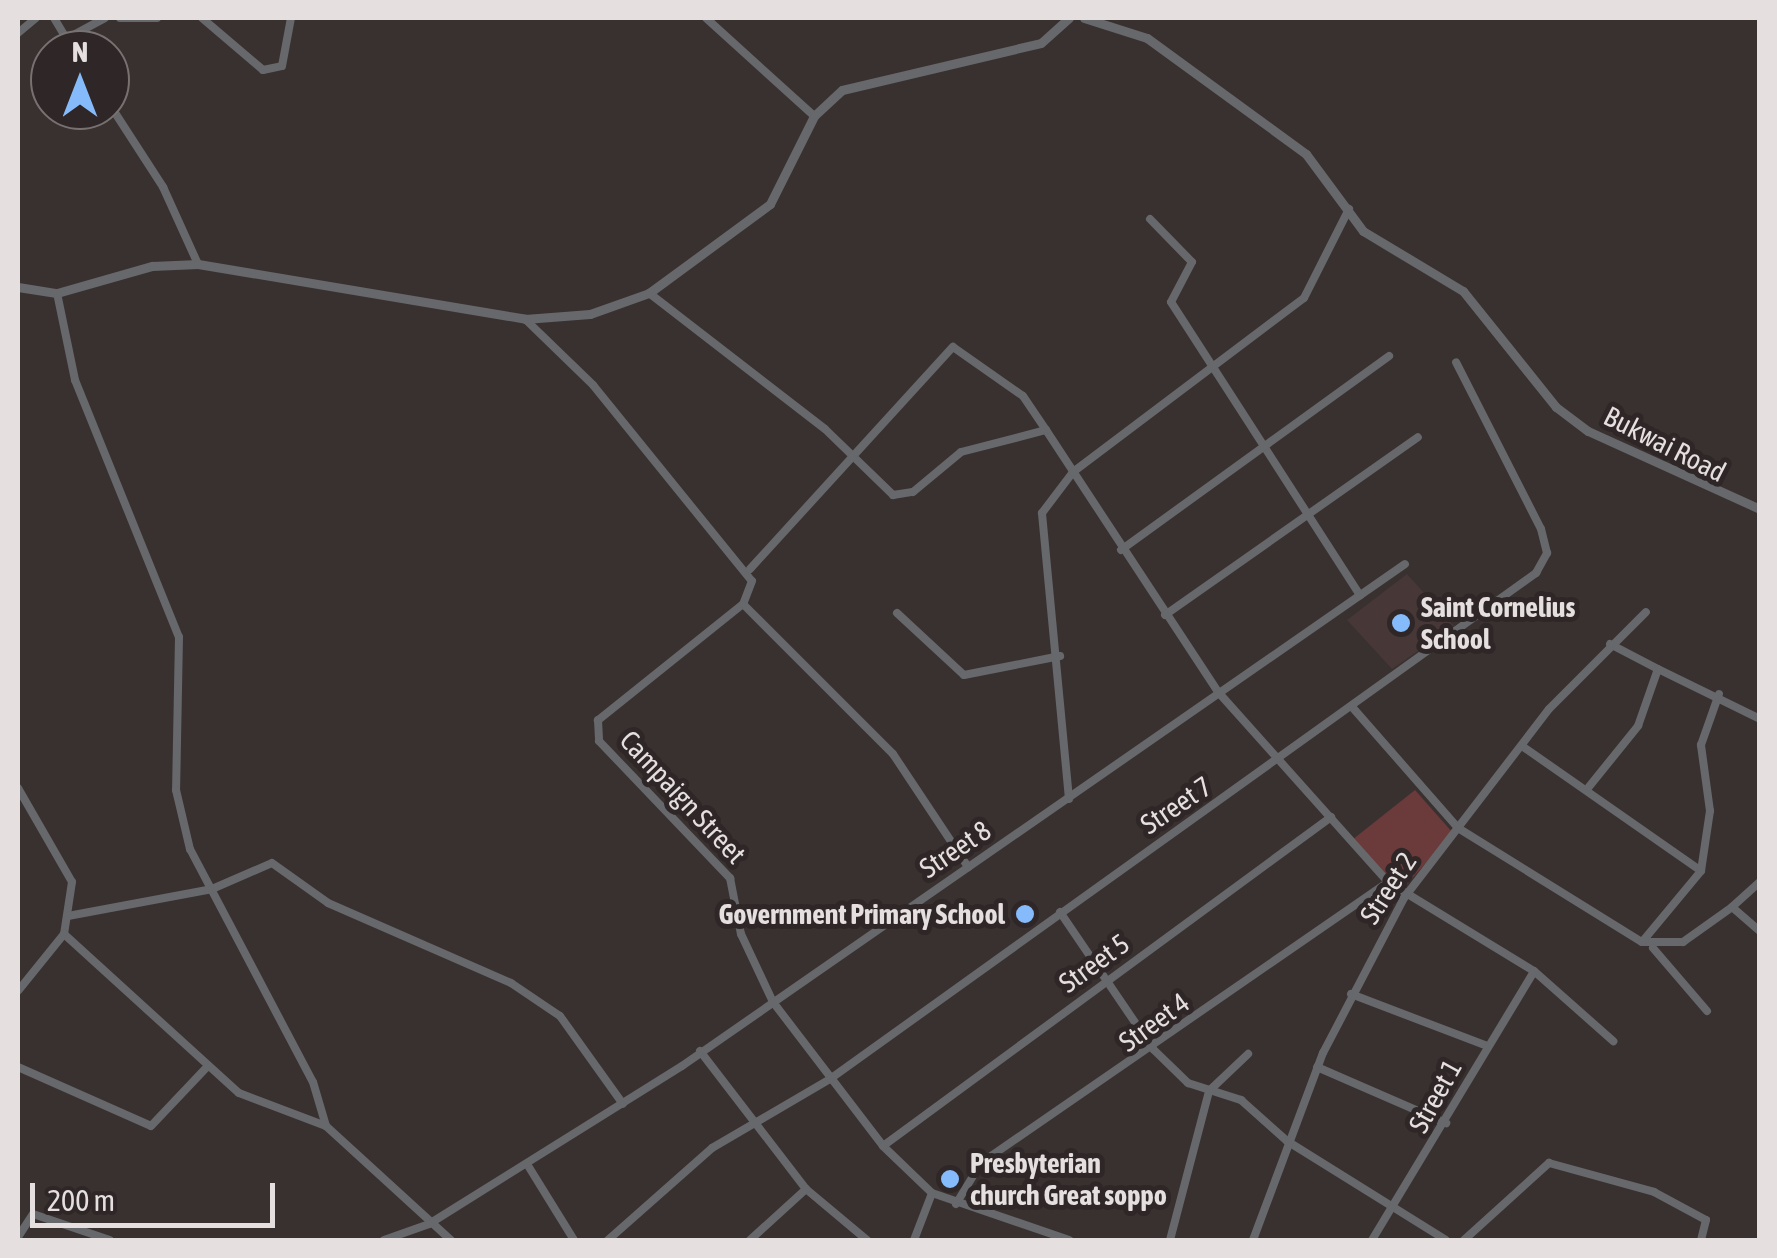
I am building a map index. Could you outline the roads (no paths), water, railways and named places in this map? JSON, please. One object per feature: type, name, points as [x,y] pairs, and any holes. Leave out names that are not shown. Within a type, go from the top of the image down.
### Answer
[{"type":"street","points":[[18,33],[36,18]]},
{"type":"street","points":[[83,30],[105,18]]},
{"type":"street","points":[[120,18],[157,18]]},
{"type":"street","points":[[202,18],[262,70],[282,66],[291,18]]},
{"type":"street","points":[[706,18],[814,116]]},
{"type":"street","points":[[18,287],[57,293],[198,264],[525,319],[590,314],[649,293],[770,204],[814,116],[842,90],[1041,42],[1070,18]]},
{"type":"street","points":[[1069,799],[1060,656],[1039,530],[1073,472],[1304,298],[1349,209],[1306,154],[1201,75],[1147,38],[1084,18]]},
{"type":"street","points":[[126,130],[164,187],[198,264]]},
{"type":"street","name":"Bukwai Road","points":[[1349,209],[1389,250],[1464,292],[1556,407],[1654,465],[1760,509]]},
{"type":"street","points":[[1150,219],[1190,252],[1170,296],[1209,371],[1360,595]]},
{"type":"street","points":[[57,293],[75,380],[174,616],[178,816],[313,1082],[326,1126]]},
{"type":"street","points":[[649,293],[902,497],[960,452],[1046,430]]},
{"type":"street","points":[[525,319],[750,569]]},
{"type":"street","points":[[968,867],[893,754],[743,604],[750,569],[953,346],[1023,396],[1121,550],[1220,692],[1388,882],[1404,898],[1534,971],[1613,1041]]},
{"type":"street","points":[[1121,550],[1389,356]]},
{"type":"street","name":"Street 7","points":[[608,1240],[754,1122],[830,1079],[1060,912],[1280,761],[1545,564],[1541,528],[1456,362]]},
{"type":"street","points":[[1165,614],[1418,438]]},
{"type":"street","name":"Street 8","points":[[384,1240],[429,1224],[623,1104],[1405,564]]},
{"type":"street","name":"Campaign Street","points":[[743,604],[664,659],[594,731],[730,878],[741,934],[773,1002],[883,1146],[932,1193],[1069,1240]]},
{"type":"street","name":"Street 2","points":[[1253,1240],[1286,1141],[1317,1067],[1351,994],[1404,898],[1522,746],[1610,644],[1646,612]]},
{"type":"street","points":[[897,614],[964,675],[1060,656]]},
{"type":"street","points":[[1610,644],[1757,713]]},
{"type":"street","points":[[1588,788],[1638,726],[1658,668]]},
{"type":"street","points":[[1642,942],[1701,871],[1710,811],[1701,744],[1719,694]]},
{"type":"street","points":[[1353,708],[1458,828],[1653,948],[1707,1011]]},
{"type":"street","points":[[1522,746],[1588,788],[1701,871]]},
{"type":"street","points":[[18,788],[69,868],[64,934],[18,991]]},
{"type":"street","name":"Street 5","points":[[883,1146],[1331,817]]},
{"type":"street","points":[[68,916],[212,889],[272,863],[328,903],[510,983],[560,1016],[623,1104]]},
{"type":"street","name":"Street 4","points":[[956,1204],[981,1163],[1154,1049],[1388,882]]},
{"type":"street","points":[[1653,948],[1684,942],[1760,882]]},
{"type":"street","points":[[1732,907],[1760,931]]},
{"type":"street","points":[[1060,912],[1154,1049],[1208,1091],[1241,1100],[1286,1141],[1446,1240]]},
{"type":"street","points":[[64,934],[116,972],[239,1093],[326,1126],[450,1240]]},
{"type":"street","name":"Street 1","points":[[1372,1240],[1446,1123],[1487,1046],[1534,971]]},
{"type":"street","points":[[1351,994],[1487,1046]]},
{"type":"street","points":[[700,1051],[806,1189],[867,1240]]},
{"type":"street","points":[[1170,1240],[1208,1091],[1248,1054]]},
{"type":"street","points":[[18,1067],[151,1126],[208,1066]]},
{"type":"street","points":[[1317,1067],[1446,1123]]},
{"type":"street","points":[[1464,1240],[1549,1163],[1654,1192],[1706,1220],[1701,1240]]},
{"type":"street","points":[[527,1164],[574,1240]]},
{"type":"street","points":[[750,1240],[806,1189]]},
{"type":"street","points":[[914,1240],[932,1193]]},
{"type":"street","points":[[18,1236],[34,1214],[110,1240]]},
{"type":"place","name":"Saint Cornelius School","points":[[1401,623]]},
{"type":"place","name":"Government Primary School","points":[[1025,914]]},
{"type":"place","name":"Presbyterian church Great soppo","points":[[950,1179]]}]
